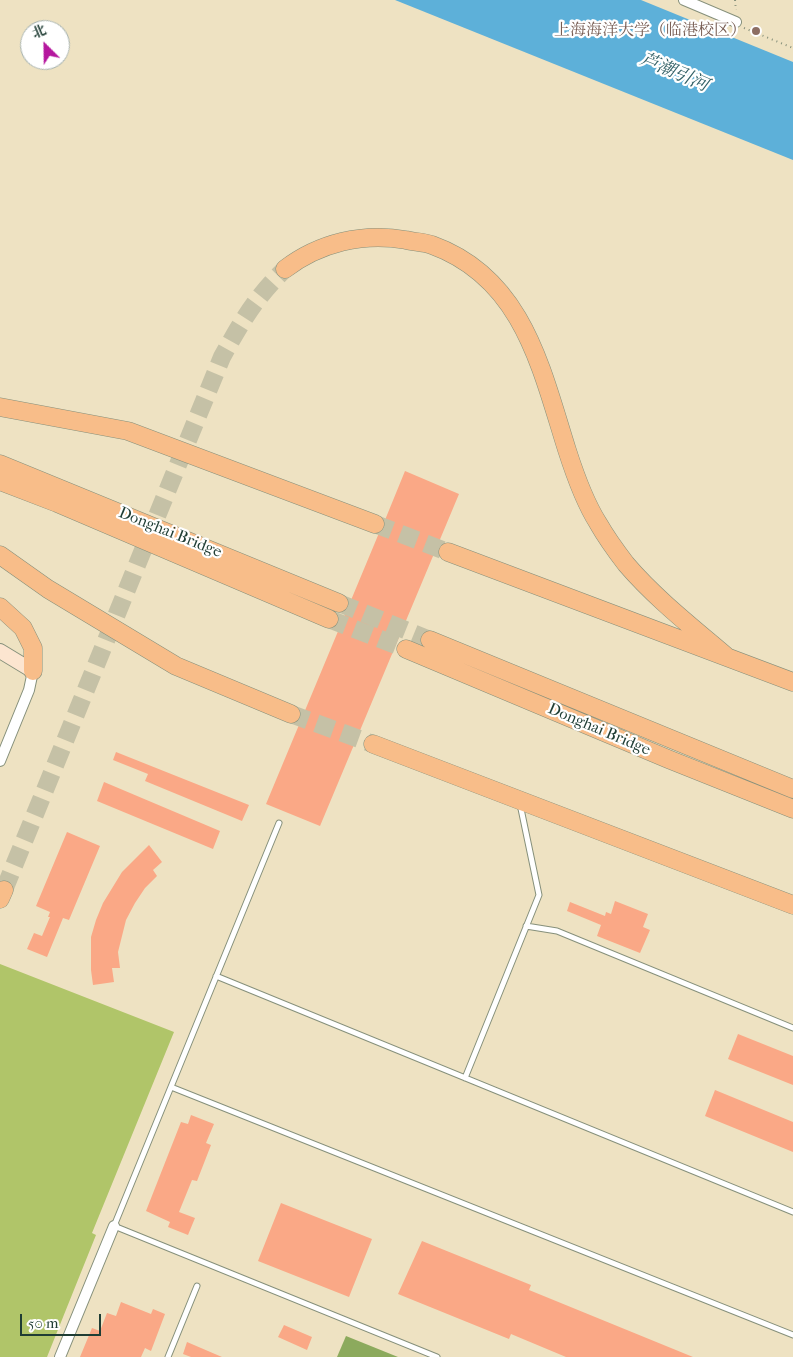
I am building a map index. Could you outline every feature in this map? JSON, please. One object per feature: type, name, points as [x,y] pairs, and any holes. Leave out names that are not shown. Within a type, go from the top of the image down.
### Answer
[{"type":"highway","points":[[285,269],[315,250],[340,242],[369,237],[396,238],[431,244],[458,257],[480,272],[501,293],[521,320],[537,354],[583,494],[597,523],[626,564],[663,601],[726,656]]},
{"type":"highway","points":[[0,407],[128,431],[375,524]]},
{"type":"highway","name":"Donghai Bridge","points":[[0,464],[339,603]]},
{"type":"highway","name":"Donghai Bridge","points":[[0,481],[57,503],[329,619]]},
{"type":"highway","points":[[448,552],[793,682]]},
{"type":"highway","points":[[0,555],[48,589],[176,666],[291,714]]},
{"type":"highway","points":[[0,607],[23,628],[33,648],[33,671]]},
{"type":"highway","name":"Donghai Bridge","points":[[430,640],[793,789]]},
{"type":"highway","name":"Donghai Bridge","points":[[406,649],[668,759],[793,809]]},
{"type":"highway","points":[[373,744],[793,905]]},
{"type":"main road","points":[[0,651],[33,671]]},
{"type":"street","points":[[684,0],[736,22]]},
{"type":"street","points":[[0,761],[29,690],[33,671]]},
{"type":"street","points":[[60,1357],[114,1226]]},
{"type":"lane","points":[[465,1078],[539,895],[519,801]]},
{"type":"lane","points":[[279,823],[114,1226],[438,1357]]},
{"type":"lane","points":[[526,926],[557,931],[793,1028]]},
{"type":"lane","points":[[216,976],[793,1212]]},
{"type":"lane","points":[[171,1087],[793,1335]]},
{"type":"lane","points":[[168,1357],[197,1286]]},
{"type":"path","points":[[735,0],[736,22],[743,27],[793,48]]},
{"type":"green space","points":[[0,964],[174,1032],[92,1233],[96,1235],[47,1357],[0,1357]]},
{"type":"green space","points":[[346,1336],[398,1357],[337,1357]]},
{"type":"water","name":"芦潮引河","points":[[395,0],[641,0],[793,62],[793,160]]},
{"type":"building","points":[[405,471],[459,494],[320,826],[266,804],[379,533],[385,528],[385,520]]},
{"type":"building","points":[[116,752],[249,805],[242,821],[145,781],[148,774],[113,760]]},
{"type":"building","points":[[104,782],[220,831],[213,849],[97,801]]},
{"type":"building","points":[[67,832],[100,846],[69,920],[63,918],[47,957],[27,949],[34,933],[42,936],[50,917],[48,917],[50,912],[36,906]]},
{"type":"building","points":[[149,845],[162,862],[153,870],[157,876],[145,888],[126,920],[118,952],[120,968],[112,968],[114,982],[93,985],[91,937],[96,920],[103,903],[122,872]]},
{"type":"building","points":[[615,901],[648,914],[643,927],[650,930],[640,953],[597,936],[601,925],[567,911],[570,902],[605,916],[606,912],[611,914]]},
{"type":"building","points":[[738,1034],[793,1056],[793,1085],[728,1059]]},
{"type":"building","points":[[715,1090],[793,1122],[793,1152],[705,1116]]},
{"type":"building","points":[[191,1115],[214,1124],[206,1143],[211,1145],[197,1181],[192,1180],[179,1212],[195,1218],[188,1235],[168,1227],[170,1222],[146,1211],[181,1122],[188,1124]]},
{"type":"building","points":[[281,1203],[372,1239],[349,1297],[258,1261]]},
{"type":"building","points":[[422,1241],[531,1285],[529,1290],[693,1357],[566,1357],[511,1334],[509,1339],[398,1294]]},
{"type":"building","points":[[121,1302],[151,1314],[153,1309],[165,1314],[151,1351],[145,1348],[141,1357],[80,1357],[92,1328],[100,1331],[107,1313],[116,1316]]},
{"type":"building","points":[[284,1325],[312,1337],[307,1350],[278,1337]]},
{"type":"building","points":[[187,1342],[222,1357],[191,1357],[183,1354]]},
{"type":"tunnel","points":[[4,890],[222,357],[250,310],[265,290],[285,269]]},
{"type":"tunnel","points":[[375,524],[448,552]]},
{"type":"tunnel","points":[[339,603],[430,640]]},
{"type":"tunnel","points":[[329,619],[406,649]]},
{"type":"tunnel","points":[[291,714],[373,744]]},
{"type":"place","name":"上海海洋大学（临港校区）","points":[[756,31]]}]
